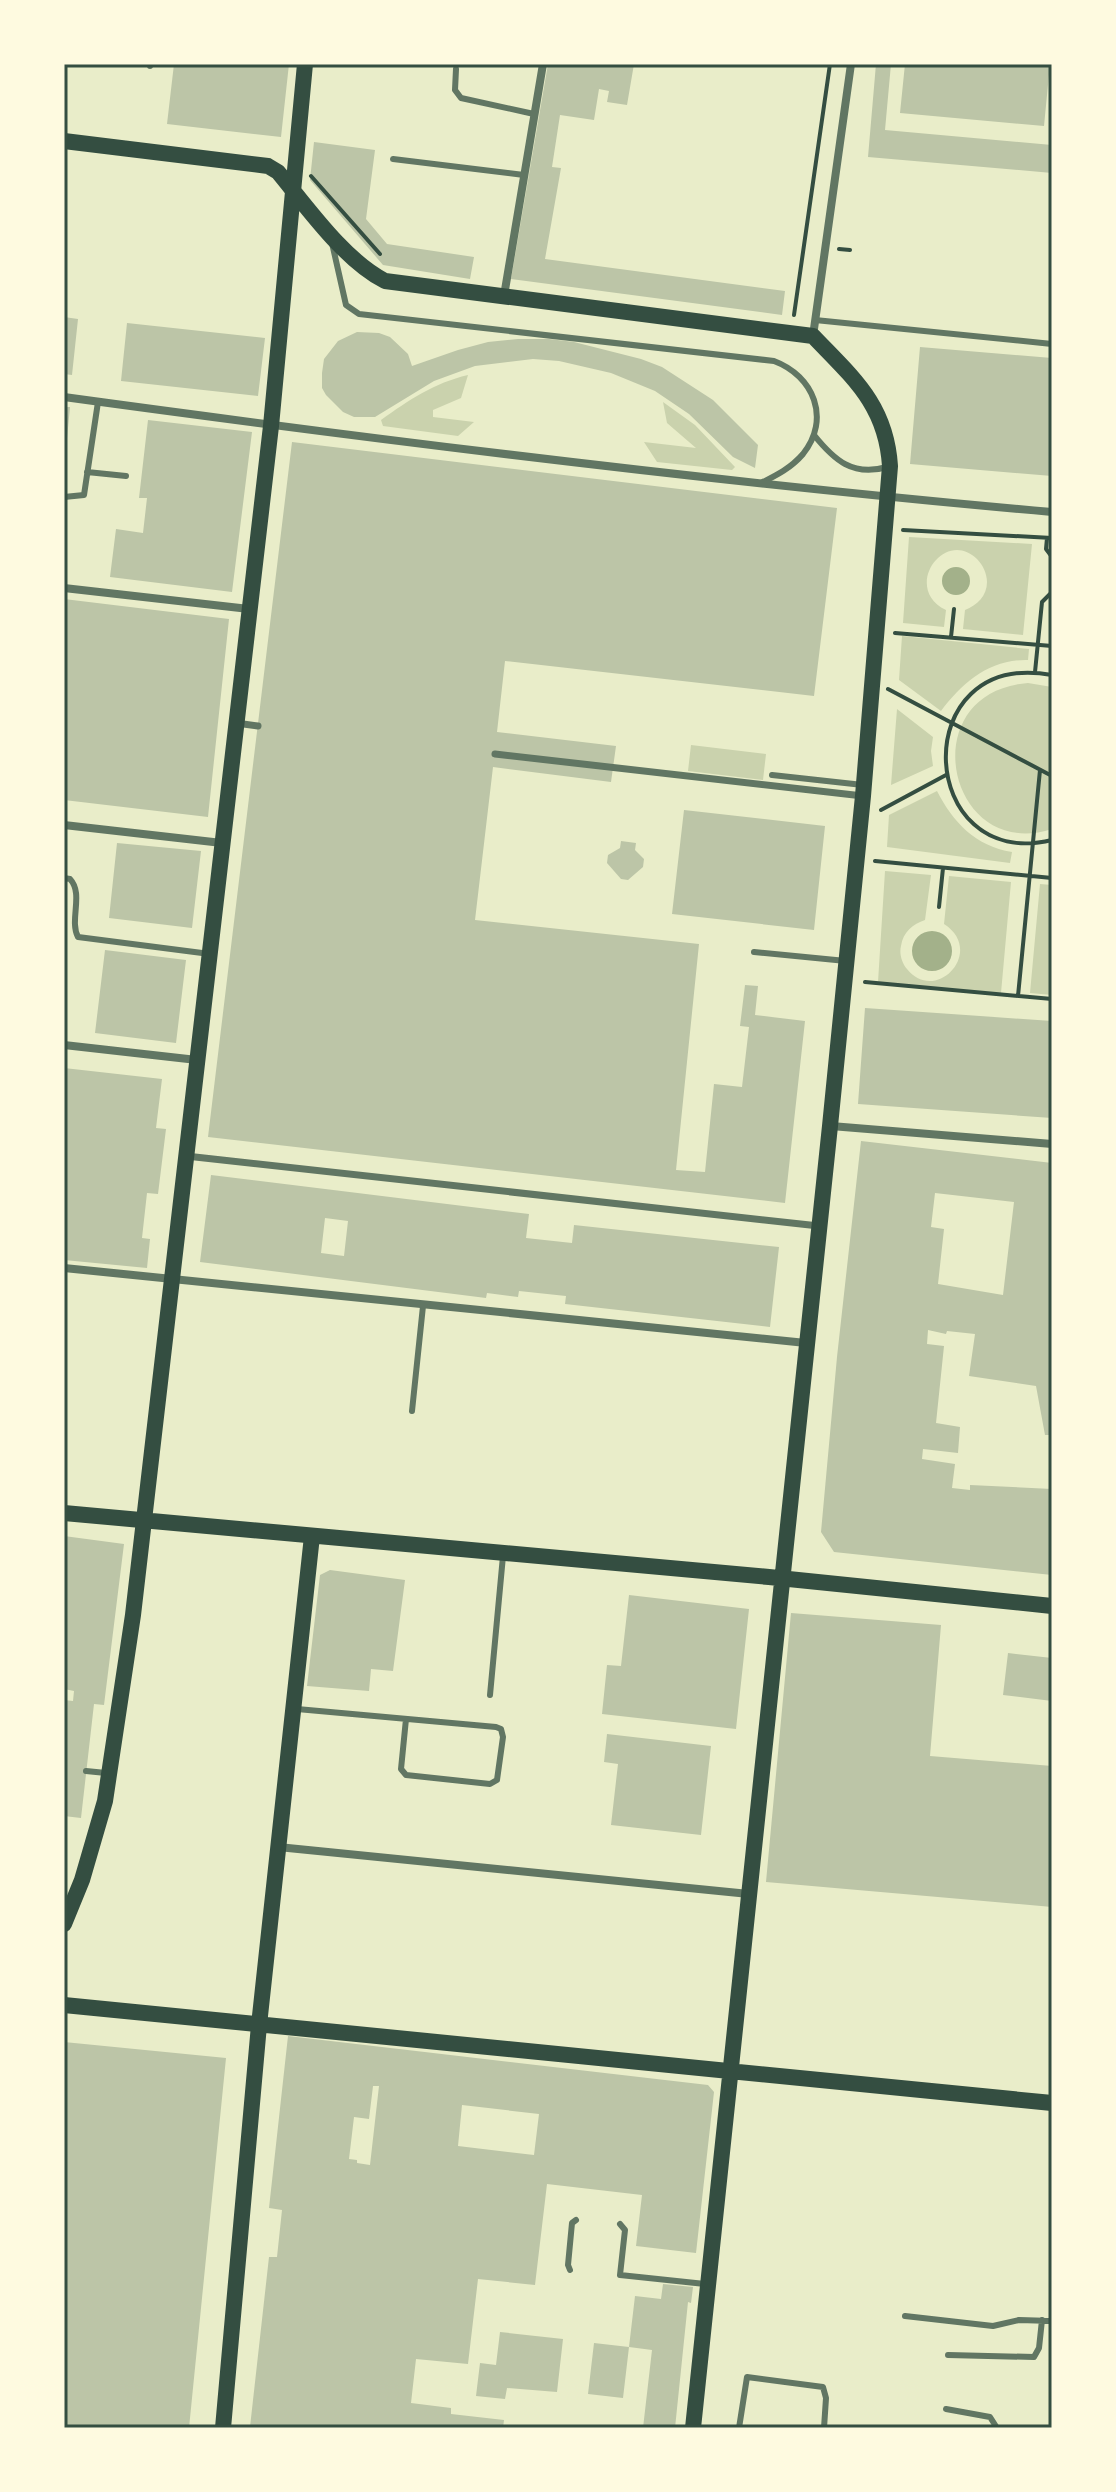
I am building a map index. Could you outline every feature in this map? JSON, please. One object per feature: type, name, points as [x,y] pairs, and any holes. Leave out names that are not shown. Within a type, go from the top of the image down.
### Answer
[{"type":"main road","points":[[64,1924],[96,1838],[110,1773],[143,1521],[271,426],[305,64]]},
{"type":"main road","points":[[64,141],[257,163],[278,172],[329,232],[365,268],[385,281],[503,297],[814,328],[869,399],[883,427],[890,466],[868,793],[846,961],[693,2428]]},
{"type":"main road","points":[[64,1513],[782,1578],[1052,1606]]},
{"type":"main road","points":[[223,2428],[259,2025],[312,1536]]},
{"type":"main road","points":[[64,2005],[1052,2103]]},
{"type":"street","points":[[503,297],[543,64]]},
{"type":"street","points":[[814,328],[851,64]]},
{"type":"street","points":[[64,397],[271,426],[759,484],[1052,512]]},
{"type":"street","points":[[64,588],[250,609]]},
{"type":"street","points":[[236,723],[258,726]]},
{"type":"street","points":[[495,754],[868,793]]},
{"type":"street","points":[[64,825],[223,843]]},
{"type":"street","points":[[64,1045],[197,1060]]},
{"type":"street","points":[[830,1126],[1052,1144]]},
{"type":"street","points":[[186,1156],[819,1226]]},
{"type":"street","points":[[64,1268],[806,1343]]},
{"type":"street","points":[[278,1847],[749,1894]]},
{"type":"lane","points":[[456,69],[455,90],[461,98],[534,114]]},
{"type":"lane","points":[[393,159],[524,175]]},
{"type":"lane","points":[[329,232],[346,305],[359,314],[774,361],[798,373],[807,384],[816,409],[814,435],[794,463],[759,484]]},
{"type":"lane","points":[[814,328],[1052,344]]},
{"type":"lane","points":[[64,497],[84,495],[98,402]]},
{"type":"lane","points":[[814,435],[844,466],[868,471],[890,466]]},
{"type":"lane","points":[[87,472],[126,476]]},
{"type":"lane","points":[[772,775],[868,793]]},
{"type":"lane","points":[[64,878],[70,879],[76,887],[75,929],[78,937],[210,954]]},
{"type":"lane","points":[[754,952],[846,961]]},
{"type":"lane","points":[[412,1411],[423,1306]]},
{"type":"lane","points":[[490,1695],[504,1553]]},
{"type":"lane","points":[[293,1708],[406,1719],[501,1729],[503,1737],[497,1780],[490,1784],[406,1775],[401,1769],[406,1719]]},
{"type":"lane","points":[[86,1771],[110,1773]]},
{"type":"lane","points":[[570,2270],[572,2223],[576,2220]]},
{"type":"lane","points":[[620,2224],[625,2230],[620,2275],[709,2284]]},
{"type":"lane","points":[[905,2316],[993,2326],[1019,2320],[1052,2321]]},
{"type":"lane","points":[[948,2355],[1034,2357],[1039,2348],[1042,2320]]},
{"type":"lane","points":[[739,2428],[744,2382],[750,2377],[823,2387],[826,2398],[824,2428]]},
{"type":"lane","points":[[946,2409],[983,2414],[990,2417],[997,2428]]},
{"type":"path","points":[[791,321],[830,64]]},
{"type":"path","points":[[306,175],[311,176],[386,261]]},
{"type":"path","points":[[901,530],[1049,538],[1046,549],[1052,557]]},
{"type":"path","points":[[1035,672],[1042,602],[1052,592]]},
{"type":"path","points":[[951,637],[954,609]]},
{"type":"path","points":[[891,646],[892,632],[1052,646]]},
{"type":"path","points":[[1052,675],[1035,672],[1002,676],[987,683],[962,705],[951,723],[945,749],[946,775],[959,807],[984,830],[1016,842],[1052,840]]},
{"type":"path","points":[[887,693],[888,689],[1052,776]]},
{"type":"path","points":[[1018,996],[1040,770]]},
{"type":"path","points":[[868,793],[878,812],[946,775]]},
{"type":"path","points":[[875,848],[874,861],[1052,878]]},
{"type":"path","points":[[939,907],[943,868]]},
{"type":"path","points":[[866,968],[864,984],[1052,999]]},
{"type":"shaded area","points":[[468,375],[461,398],[433,410],[433,417],[474,422],[458,436],[383,426],[381,420],[412,399],[433,387]]},
{"type":"shaded area","points":[[663,402],[695,425],[735,467],[732,470],[657,462],[644,442],[696,448],[667,423]]},
{"type":"shaded area","points":[[909,537],[1032,544],[1023,635],[963,629],[965,610],[980,599],[987,582],[981,564],[965,551],[952,550],[941,555],[928,576],[927,588],[933,600],[946,610],[944,627],[903,623]]},
{"type":"shaded area","points":[[956,567],[966,571],[970,581],[966,591],[956,595],[946,591],[942,581],[946,571]]},
{"type":"shaded area","points":[[902,636],[1029,649],[1028,660],[1001,663],[978,674],[941,711],[899,680]]},
{"type":"shaded area","points":[[1028,683],[1052,687],[1052,829],[1016,833],[988,822],[967,800],[957,772],[956,742],[968,714],[991,693]]},
{"type":"shaded area","points":[[897,709],[933,737],[933,766],[891,785]]},
{"type":"shaded area","points":[[691,745],[766,754],[763,780],[688,771]]},
{"type":"shaded area","points":[[937,791],[950,813],[967,831],[987,844],[1012,852],[1010,863],[887,847],[889,815]]},
{"type":"shaded area","points":[[885,871],[931,875],[925,920],[906,933],[900,952],[907,969],[919,979],[931,981],[943,978],[958,960],[960,947],[956,935],[944,924],[949,876],[1011,882],[1001,993],[878,982]]},
{"type":"shaded area","points":[[1040,884],[1052,885],[1052,995],[1030,993]]},
{"type":"shaded area","points":[[932,931],[946,937],[952,951],[946,965],[932,971],[918,965],[912,951],[918,937]]},
{"type":"building","points":[[174,64],[289,64],[281,137],[167,124]]},
{"type":"building","points":[[548,64],[634,64],[627,105],[607,102],[609,91],[599,89],[594,120],[560,115],[552,167],[561,168],[545,259],[785,291],[782,315],[511,279]]},
{"type":"building","points":[[876,64],[891,64],[885,130],[1052,145],[1052,173],[868,157]]},
{"type":"building","points":[[905,64],[1050,64],[1044,126],[900,113]]},
{"type":"building","points":[[314,142],[375,150],[366,219],[387,244],[474,257],[470,279],[383,265],[310,180]]},
{"type":"building","points":[[64,317],[78,319],[72,375],[64,374]]},
{"type":"building","points":[[127,323],[265,338],[258,396],[121,381]]},
{"type":"building","points":[[357,332],[390,337],[408,354],[412,366],[488,342],[518,339],[574,342],[641,359],[662,367],[713,400],[758,445],[755,468],[733,457],[689,414],[655,391],[611,373],[559,361],[533,359],[475,366],[434,381],[375,417],[354,417],[343,412],[326,395],[322,388],[322,373],[324,359],[338,341]]},
{"type":"building","points":[[920,347],[1052,358],[1052,476],[910,464]]},
{"type":"building","points":[[64,407],[70,407],[66,449],[64,449]]},
{"type":"building","points":[[148,420],[252,432],[232,592],[110,577],[116,529],[143,533],[147,498],[139,498]]},
{"type":"building","points":[[292,442],[837,508],[814,696],[505,661],[497,732],[616,746],[611,782],[493,767],[475,920],[699,944],[676,1170],[705,1172],[714,1084],[742,1087],[749,1027],[740,1026],[745,985],[758,986],[755,1015],[805,1021],[785,1203],[208,1137]]},
{"type":"building","points":[[64,599],[229,619],[208,817],[64,800]]},
{"type":"building","points":[[684,810],[825,826],[814,930],[672,914]]},
{"type":"building","points":[[621,841],[636,843],[635,850],[644,859],[643,867],[628,880],[621,879],[607,863],[608,855],[620,848]]},
{"type":"building","points":[[117,843],[201,851],[192,928],[109,918]]},
{"type":"building","points":[[105,950],[186,960],[176,1043],[95,1033]]},
{"type":"building","points":[[865,1008],[1052,1021],[1052,1118],[858,1104]]},
{"type":"building","points":[[64,1068],[162,1079],[156,1128],[166,1129],[158,1194],[147,1193],[142,1238],[150,1239],[147,1268],[64,1260]]},
{"type":"building","points":[[861,1141],[1052,1163],[1052,1435],[1045,1435],[1036,1386],[969,1376],[975,1334],[947,1331],[946,1334],[928,1330],[927,1344],[944,1346],[936,1423],[960,1427],[958,1453],[923,1449],[922,1459],[955,1464],[952,1488],[970,1490],[970,1485],[1052,1489],[1052,1575],[834,1552],[821,1532]],"holes":[[[935,1193],[1014,1202],[1003,1295],[938,1284],[944,1229],[931,1227]]]},
{"type":"building","points":[[211,1175],[529,1214],[526,1238],[572,1243],[574,1225],[779,1247],[770,1327],[565,1304],[566,1296],[519,1291],[518,1297],[487,1293],[486,1298],[200,1262]],"holes":[[[325,1218],[348,1221],[344,1256],[321,1253]]]},
{"type":"building","points":[[64,1536],[124,1544],[104,1705],[94,1704],[81,1818],[64,1816],[64,1700],[73,1701],[74,1691],[64,1689]]},
{"type":"building","points":[[330,1570],[405,1580],[393,1671],[371,1669],[369,1691],[307,1686],[320,1575]]},
{"type":"building","points":[[629,1595],[749,1609],[736,1729],[602,1714],[607,1665],[621,1666]]},
{"type":"building","points":[[791,1613],[941,1625],[930,1756],[1052,1766],[1052,1907],[766,1882]]},
{"type":"building","points":[[1008,1653],[1052,1658],[1052,1701],[1003,1695]]},
{"type":"building","points":[[607,1734],[711,1746],[701,1835],[611,1825],[618,1764],[604,1762]]},
{"type":"building","points":[[288,2036],[708,2085],[714,2092],[696,2253],[636,2246],[642,2195],[547,2184],[535,2285],[478,2279],[468,2364],[416,2359],[411,2403],[451,2408],[451,2414],[504,2420],[503,2428],[250,2427],[269,2257],[277,2257],[282,2210],[269,2208]],"holes":[[[373,2086],[379,2086],[370,2165],[349,2159],[354,2117],[369,2119]],[[462,2105],[539,2114],[534,2155],[458,2146]]]},
{"type":"building","points":[[64,2042],[226,2058],[189,2428],[64,2428]]},
{"type":"building","points":[[663,2284],[693,2287],[691,2303],[688,2302],[675,2428],[643,2428],[652,2350],[629,2347],[635,2296],[661,2299]]},
{"type":"building","points":[[500,2332],[563,2339],[557,2392],[507,2388],[505,2399],[476,2396],[480,2363],[496,2365]]},
{"type":"building","points":[[594,2343],[629,2347],[623,2398],[588,2394]]}]
